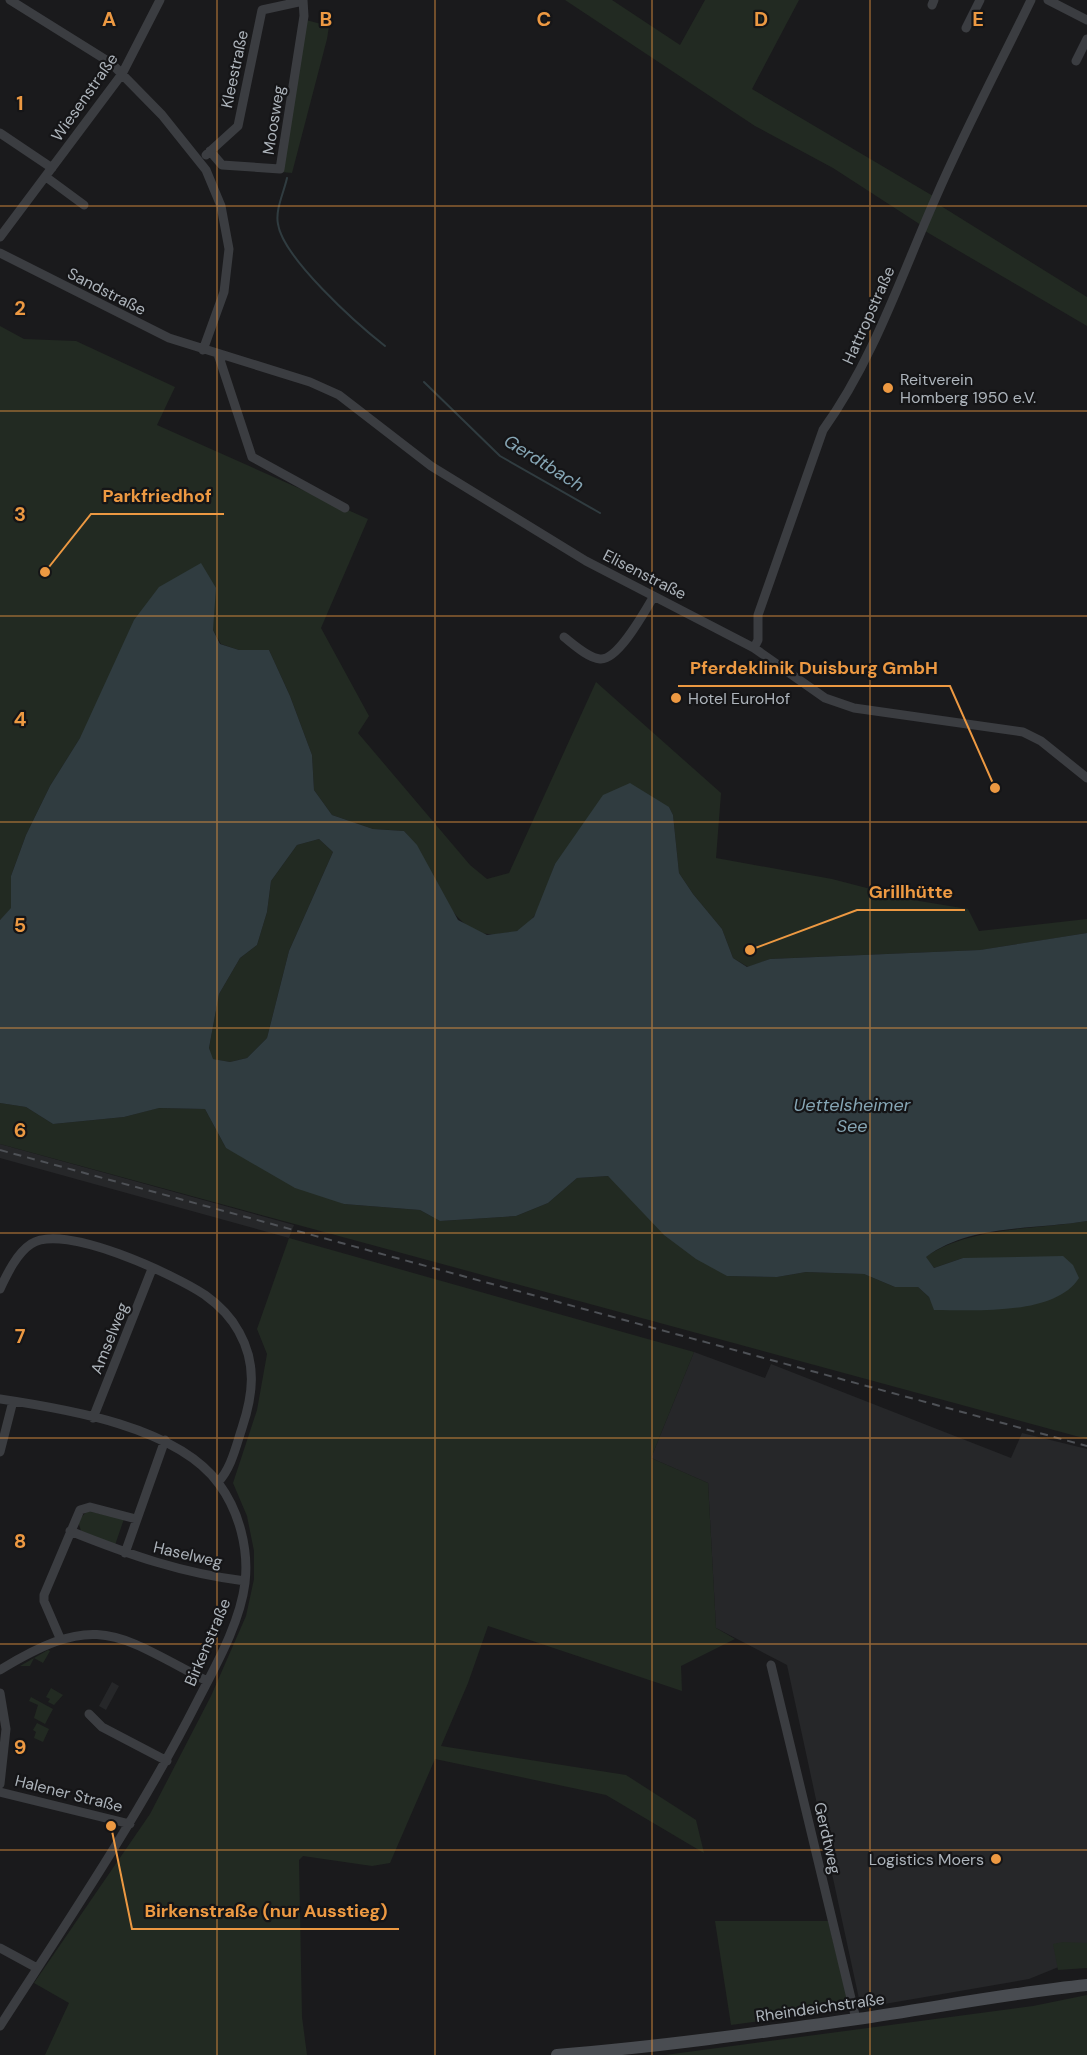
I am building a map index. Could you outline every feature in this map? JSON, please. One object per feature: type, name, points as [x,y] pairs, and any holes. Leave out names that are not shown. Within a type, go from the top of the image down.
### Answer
[{"type":"main road","name":"Rheindeichstraße","points":[[557,2055],[623,2050],[1087,1985]]},
{"type":"street","name":"Wiesenstraße","points":[[0,237],[122,74],[160,0]]},
{"type":"street","name":"Kleestraße","points":[[200,160],[238,126],[262,10],[303,0]]},
{"type":"street","name":"Moosweg","points":[[210,151],[222,165],[280,169],[304,16],[303,0]]},
{"type":"street","points":[[966,28],[980,0]]},
{"type":"street","name":"Hattropstraße","points":[[754,648],[758,640],[758,615],[820,436],[873,345],[965,132],[1031,0]]},
{"type":"street","points":[[1048,0],[1087,20]]},
{"type":"street","points":[[12,1],[97,52],[162,115],[200,160],[213,184],[221,206],[229,249],[226,285],[203,350]]},
{"type":"street","points":[[1076,61],[1087,39]]},
{"type":"street","points":[[0,134],[52,168]]},
{"type":"street","points":[[46,177],[84,205]]},
{"type":"street","name":"Sandstraße","points":[[0,253],[150,330],[203,350]]},
{"type":"street","name":"Elisenstraße","points":[[203,350],[310,382],[339,395],[431,466],[586,561],[754,648],[837,705],[1023,732],[1041,741],[1087,778]]},
{"type":"street","points":[[218,354],[252,457],[345,508]]},
{"type":"street","points":[[564,637],[595,658],[609,657],[619,648],[654,596]]},
{"type":"street","points":[[0,1289],[14,1264],[31,1244],[52,1238],[87,1242],[185,1283],[220,1307],[239,1331],[248,1350],[253,1378],[250,1403],[225,1475],[218,1482]]},
{"type":"street","name":"Amselweg","points":[[93,1418],[152,1269]]},
{"type":"street","name":"Birkenstraße","points":[[0,1399],[144,1431],[165,1440],[196,1460],[218,1482],[238,1518],[244,1548],[245,1581],[236,1615],[207,1681],[167,1761],[130,1824],[0,2026]]},
{"type":"street","points":[[0,1452],[14,1401]]},
{"type":"street","name":"Haselweg","points":[[124,1553],[165,1440]]},
{"type":"street","points":[[60,1638],[44,1601],[44,1595],[80,1510],[84,1507],[136,1519]]},
{"type":"street","name":"Haselweg","points":[[70,1531],[124,1553],[199,1576],[245,1581]]},
{"type":"street","points":[[0,1670],[60,1638],[88,1633],[119,1638],[207,1681]]},
{"type":"street","name":"Gerdtweg","points":[[771,1665],[856,2019]]},
{"type":"street","points":[[0,1693],[6,1729],[0,1784]]},
{"type":"street","points":[[88,1714],[102,1727],[167,1761]]},
{"type":"street","name":"Halener Straße","points":[[0,1791],[130,1824]]},
{"type":"street","points":[[0,1948],[37,1968]]},
{"type":"shaded area","points":[[565,0],[612,0],[680,45],[705,0],[799,0],[752,89],[933,196],[921,225],[833,168],[755,126]]},
{"type":"shaded area","points":[[306,20],[329,26],[327,39],[292,173],[282,172]]},
{"type":"shaded area","points":[[941,206],[1087,297],[1087,326],[925,231],[935,207]]},
{"type":"shaded area","points":[[0,326],[24,339],[76,341],[175,387],[157,425],[368,519],[321,628],[369,716],[358,733],[470,865],[487,879],[509,873],[596,682],[721,793],[716,858],[832,879],[913,900],[968,909],[979,931],[1087,919],[1087,933],[981,950],[770,959],[748,967],[733,958],[722,929],[679,873],[673,815],[669,807],[555,864],[542,902],[532,920],[525,926],[510,933],[481,933],[466,925],[453,912],[414,844],[404,831],[373,829],[332,815],[314,790],[312,755],[290,696],[269,650],[239,650],[221,644],[213,630],[213,613],[80,738],[50,786],[26,835],[11,876],[11,909],[0,920]]},
{"type":"shaded area","points":[[319,839],[333,852],[289,951],[267,1038],[247,1058],[230,1062],[212,1059],[209,1048],[219,994],[240,958],[257,945],[267,912],[271,881],[297,845]]},
{"type":"shaded area","points":[[0,1103],[26,1107],[53,1124],[124,1117],[158,1108],[205,1109],[226,1148],[344,1204],[420,1210],[440,1221],[516,1216],[548,1203],[577,1178],[608,1176],[727,1276],[777,1277],[806,1272],[864,1274],[895,1287],[918,1287],[929,1297],[935,1310],[995,1309],[1011,1258],[963,1258],[934,1268],[925,1257],[943,1247],[983,1234],[1087,1221],[1087,1439],[0,1144]]},
{"type":"shaded area","points":[[0,1144],[294,1225],[289,1238],[0,1158]]},
{"type":"shaded area","points":[[289,1238],[694,1352],[651,1458],[708,1483],[716,1628],[735,1639],[681,1666],[682,1691],[488,1626],[468,1683],[441,1746],[626,1775],[696,1820],[704,1853],[606,1795],[435,1759],[390,1863],[372,1866],[303,1856],[299,1860],[302,2017],[307,2055],[45,2055],[69,2003],[34,1983],[150,1814],[211,1696],[246,1616],[254,1579],[254,1551],[247,1516],[233,1483],[257,1410],[267,1354],[257,1329]]},
{"type":"shaded area","points":[[694,1352],[765,1378],[771,1364],[1011,1458],[1022,1433],[1087,1449],[1087,1965],[1061,1966],[1029,1979],[861,2008],[787,1665],[716,1628],[708,1483],[651,1458]]},
{"type":"shaded area","points":[[87,1511],[124,1519],[115,1545],[81,1531],[78,1521]]},
{"type":"shaded area","points":[[48,1650],[50,1651],[43,1663],[34,1658]]},
{"type":"shaded area","points":[[34,1658],[30,1666],[20,1666]]},
{"type":"shaded area","points":[[112,1682],[119,1686],[106,1710],[99,1706]]},
{"type":"shaded area","points":[[51,1688],[63,1695],[54,1705],[48,1702],[50,1699],[46,1697]]},
{"type":"shaded area","points":[[31,1697],[53,1709],[45,1724],[34,1718],[38,1705],[29,1701]]},
{"type":"shaded area","points":[[37,1723],[49,1729],[43,1742],[34,1738],[36,1732],[33,1730]]},
{"type":"shaded area","points":[[715,1921],[828,1921],[850,2009],[731,2025]]},
{"type":"shaded area","points":[[1087,1943],[1087,1968],[1058,1970],[1053,1944]]},
{"type":"shaded area","points":[[1087,1995],[1087,2055],[665,2055],[1033,2006]]},
{"type":"water","name":"Uettelsheimer See","points":[[201,563],[216,588],[213,630],[220,644],[239,650],[269,650],[290,696],[312,755],[314,790],[332,815],[373,829],[404,831],[417,845],[458,920],[487,935],[517,931],[534,917],[555,864],[603,795],[630,783],[669,807],[673,815],[679,873],[722,929],[733,958],[747,967],[770,959],[980,950],[1087,933],[1087,1221],[982,1233],[943,1246],[926,1257],[934,1268],[963,1258],[1063,1256],[1073,1265],[1079,1278],[1068,1290],[1052,1299],[1033,1305],[992,1310],[934,1310],[929,1297],[918,1287],[895,1287],[864,1274],[806,1272],[777,1277],[727,1276],[696,1259],[664,1235],[608,1176],[577,1178],[548,1203],[516,1216],[440,1221],[420,1210],[344,1204],[295,1188],[226,1148],[205,1109],[159,1108],[124,1117],[53,1124],[26,1107],[0,1103],[0,920],[11,908],[11,876],[26,835],[50,786],[80,738],[134,620],[159,587]],"holes":[[[319,839],[333,852],[289,951],[267,1038],[247,1058],[230,1062],[213,1059],[209,1048],[219,994],[240,958],[257,945],[267,912],[271,881],[297,845]]]},
{"type":"waterway","name":"Gerdtbach","points":[[287,178],[277,219],[283,238],[293,254],[323,290],[385,346]]},
{"type":"waterway","name":"Gerdtbach","points":[[424,382],[500,456],[600,513]]},
{"type":"railway","points":[[0,1150],[1087,1446]]},
{"type":"place","name":"Reitverein Homberg 1950 e.V.","points":[[888,388]]},
{"type":"place","name":"Parkfriedhof","points":[[45,572]]},
{"type":"place","name":"Hotel EuroHof","points":[[676,698]]},
{"type":"place","name":"Pferdeklinik Duisburg GmbH","points":[[995,788]]},
{"type":"place","name":"Grillhütte","points":[[750,950]]},
{"type":"place","name":"Birkenstraße (nur Ausstieg)","points":[[111,1826]]},
{"type":"place","name":"Logistics Moers","points":[[996,1859]]}]
